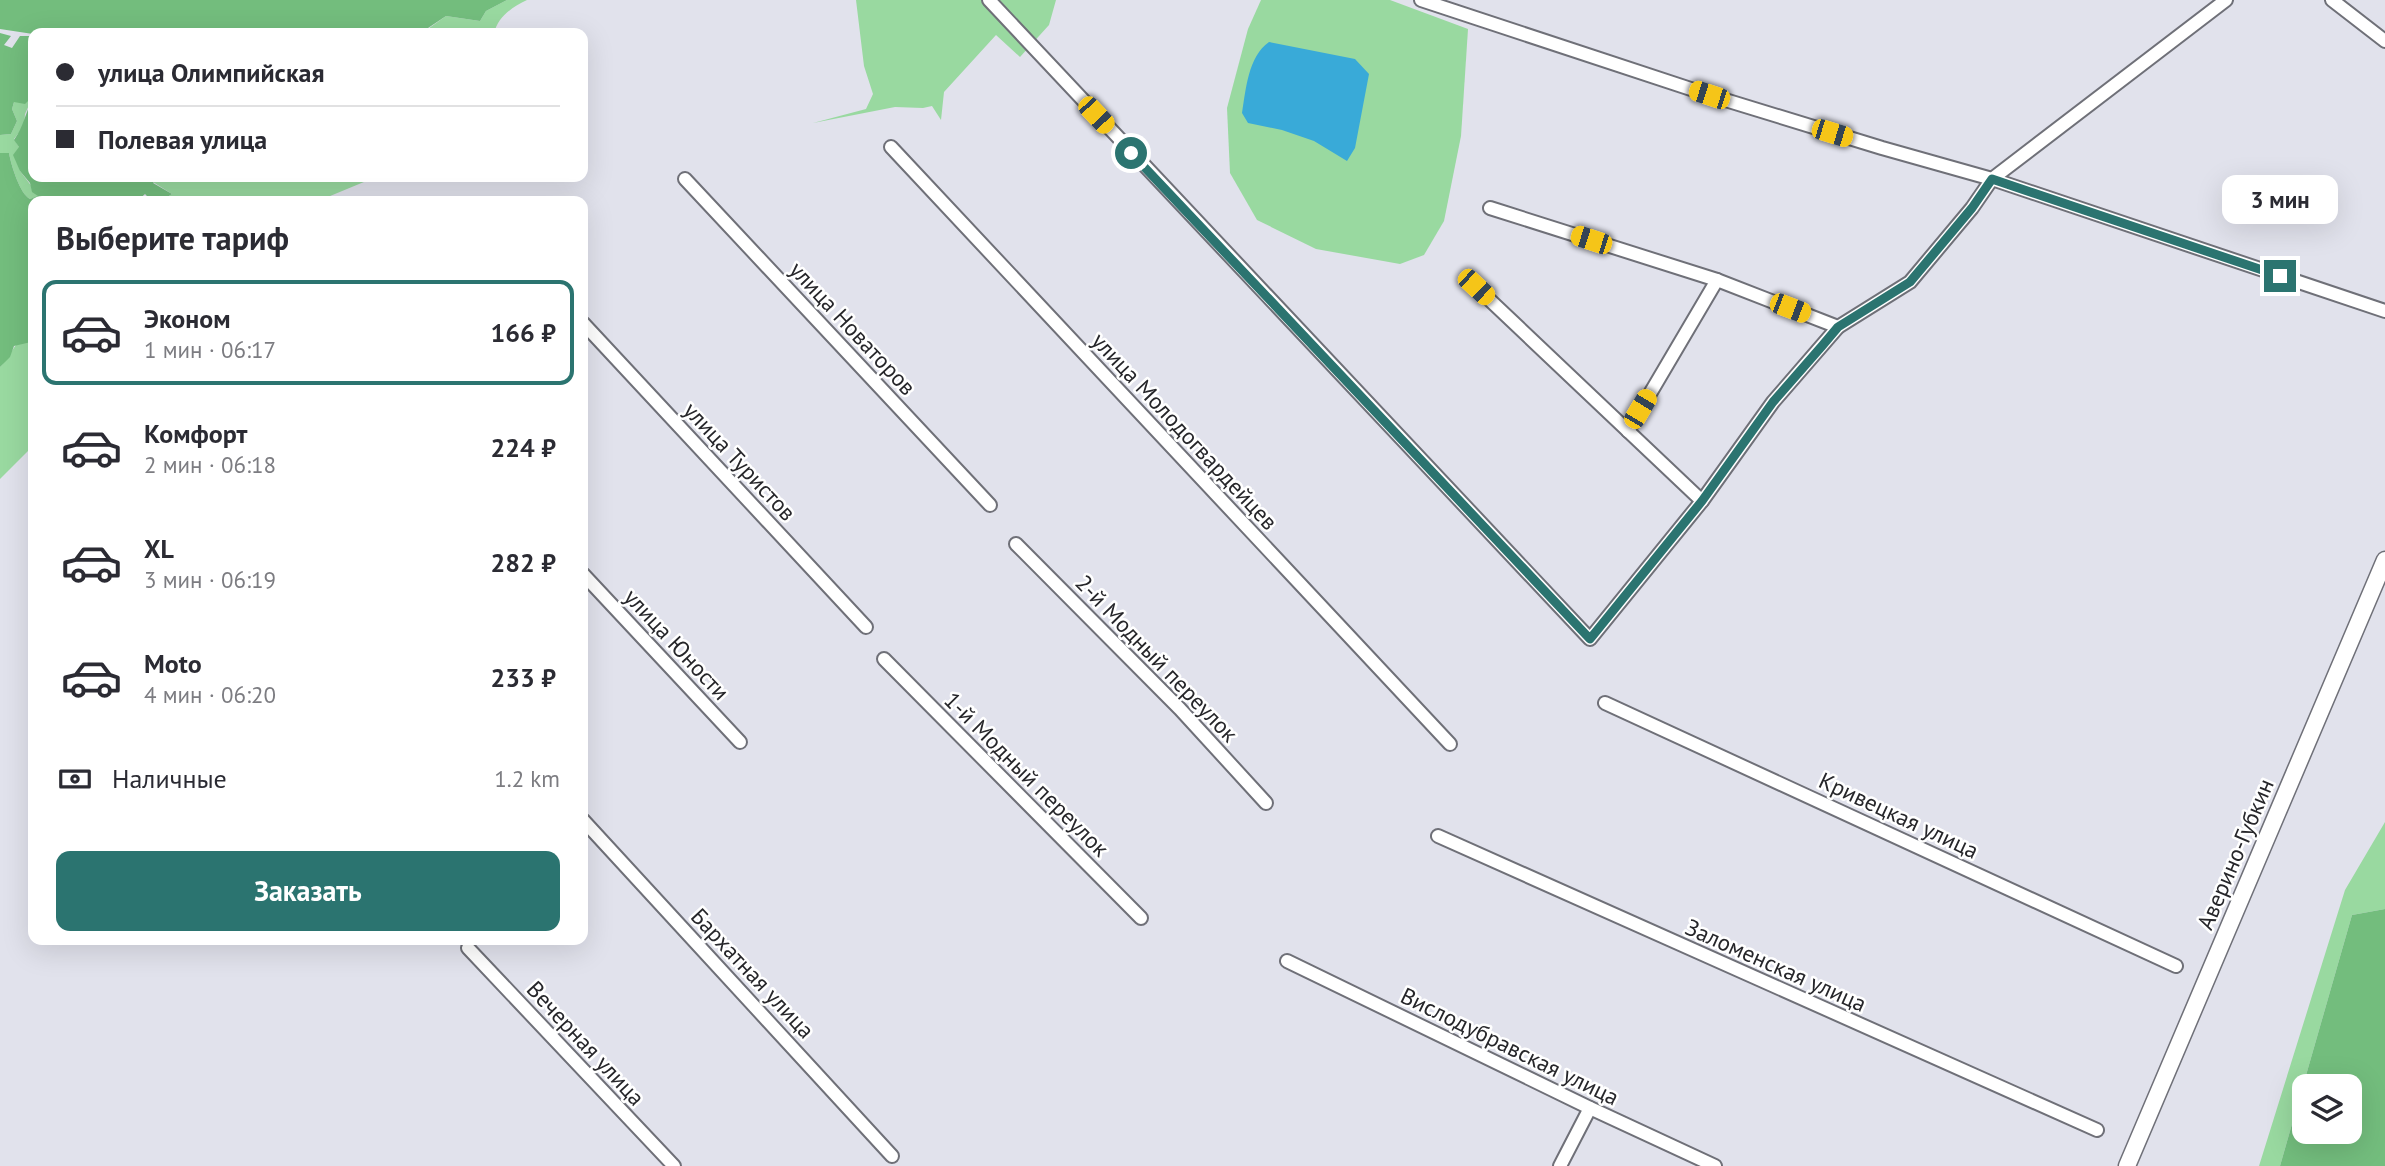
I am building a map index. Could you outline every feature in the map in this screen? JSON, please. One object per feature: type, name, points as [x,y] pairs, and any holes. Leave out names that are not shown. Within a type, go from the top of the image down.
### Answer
[{"type":"main road","name":"Аверино-Губкин","points":[[2127,1166],[2385,560]]},
{"type":"street","points":[[989,0],[1590,639],[1702,501],[1773,402],[1838,327],[1910,282],[1972,208],[1992,179],[2226,0]]},
{"type":"street","points":[[1421,0],[1709,95],[1992,179],[2385,311]]},
{"type":"street","points":[[2332,0],[2385,41]]},
{"type":"street","name":"улица Молодогвардейцев","points":[[891,147],[1450,744]]},
{"type":"street","name":"улица Новаторов","points":[[685,179],[990,505]]},
{"type":"street","points":[[1490,208],[1717,280],[1838,327]]},
{"type":"street","points":[[1628,431],[1717,280]]},
{"type":"street","points":[[1476,287],[1702,501]]},
{"type":"street","name":"улица Туристов","points":[[588,328],[866,627]]},
{"type":"street","name":"2-й Модный переулок","points":[[1016,544],[1180,709],[1266,803]]},
{"type":"street","name":"улица Юности","points":[[588,579],[740,742]]},
{"type":"street","name":"1-й Модный переулок","points":[[884,659],[1141,918]]},
{"type":"street","name":"Кривецкая улица","points":[[1605,703],[2176,966]]},
{"type":"street","name":"Бархатная улица","points":[[588,825],[892,1156]]},
{"type":"street","name":"Заломенская улица","points":[[1438,836],[2097,1130]]},
{"type":"street","name":"Вечерная улица","points":[[468,948],[674,1166]]},
{"type":"street","name":"Вислодубравская улица","points":[[1287,961],[1715,1166]]},
{"type":"street","points":[[1560,1166],[1590,1108]]},
{"type":"green space","points":[[0,0],[507,0],[486,11],[480,21],[446,16],[428,28],[28,28],[28,33],[0,29]]},
{"type":"green space","points":[[507,0],[527,0],[506,13],[496,28],[429,28],[446,16],[480,21],[486,11]]},
{"type":"green space","points":[[856,0],[1056,0],[1049,25],[1020,57],[996,35],[944,92],[941,120],[932,106],[895,107],[813,123],[866,109],[873,94],[864,66]]},
{"type":"green space","points":[[1261,0],[1390,0],[1468,29],[1461,136],[1444,221],[1424,255],[1400,264],[1316,249],[1257,220],[1230,173],[1227,108],[1248,29]]},
{"type":"green space","points":[[0,33],[11,36],[4,45],[12,48],[20,36],[28,36],[28,101],[25,104],[14,102],[12,109],[17,121],[11,134],[0,135]]},
{"type":"green space","points":[[28,98],[24,126],[14,139],[19,147],[20,171],[39,196],[26,196],[19,185],[9,153],[0,153],[0,135],[11,134],[17,121],[12,109],[14,102]]},
{"type":"green space","points":[[28,109],[28,181],[13,155],[19,147],[14,140]]},
{"type":"green space","points":[[0,153],[9,153],[16,179],[26,196],[28,343],[14,346],[10,357],[0,367]]},
{"type":"green space","points":[[153,182],[364,182],[330,196],[169,196],[172,194]]},
{"type":"green space","points":[[154,182],[172,194],[38,196],[32,192],[30,183]]},
{"type":"green space","points":[[28,332],[28,451],[0,479],[0,367]]},
{"type":"green space","points":[[2385,822],[2385,909],[2352,915],[2306,1074],[2292,1074],[2292,1124],[2280,1166],[2259,1166],[2345,890]]},
{"type":"green space","points":[[2385,909],[2385,1166],[2280,1166],[2292,1124],[2292,1144],[2362,1144],[2362,1074],[2306,1074],[2352,915]]},
{"type":"water","points":[[1269,42],[1355,59],[1369,74],[1355,148],[1347,161],[1314,141],[1282,130],[1248,123],[1242,113],[1249,74],[1256,56]]},
{"type":"route","points":[[1131,153],[1590,639],[1702,501],[1773,402],[1838,327],[1910,282],[1972,208],[1992,179],[2280,276]]}]
